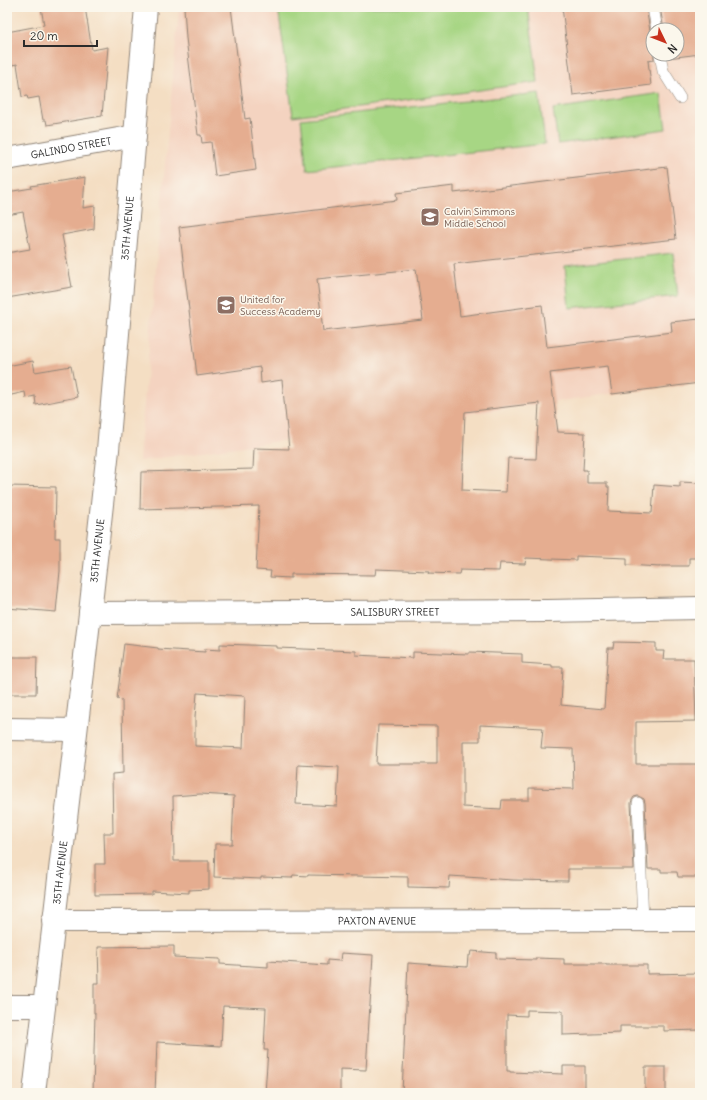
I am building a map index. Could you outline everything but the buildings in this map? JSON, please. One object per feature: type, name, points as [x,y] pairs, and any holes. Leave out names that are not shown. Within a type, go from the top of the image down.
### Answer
[{"type":"street","name":"35TH AVENUE","points":[[34,1093],[90,613],[108,443],[146,7]]},
{"type":"street","name":"GALINDO STREET","points":[[7,159],[135,136]]},
{"type":"street","name":"SALISBURY STREET","points":[[90,613],[540,611],[700,608]]},
{"type":"street","points":[[7,729],[76,730]]},
{"type":"street","name":"PAXTON AVENUE","points":[[54,921],[700,920]]},
{"type":"street","points":[[7,1006],[44,1006]]},
{"type":"lane","points":[[653,7],[656,22]]},
{"type":"lane","points":[[661,62],[663,71],[680,98]]},
{"type":"lane","points":[[638,803],[643,920]]},
{"type":"shaded area","name":"Calvin Simmons Middle School","points":[[179,7],[700,7],[700,381],[139,461]]},
{"type":"green space","points":[[278,7],[528,7],[538,82],[293,116]]},
{"type":"green space","points":[[539,93],[545,144],[307,170],[301,119]]},
{"type":"green space","points":[[661,93],[666,129],[558,144],[553,109]]},
{"type":"green space","points":[[673,253],[678,296],[569,308],[565,266]]},
{"type":"place","name":"Calvin Simmons Middle School","points":[[430,217]]},
{"type":"place","name":"United for Success Academy","points":[[226,305]]}]
